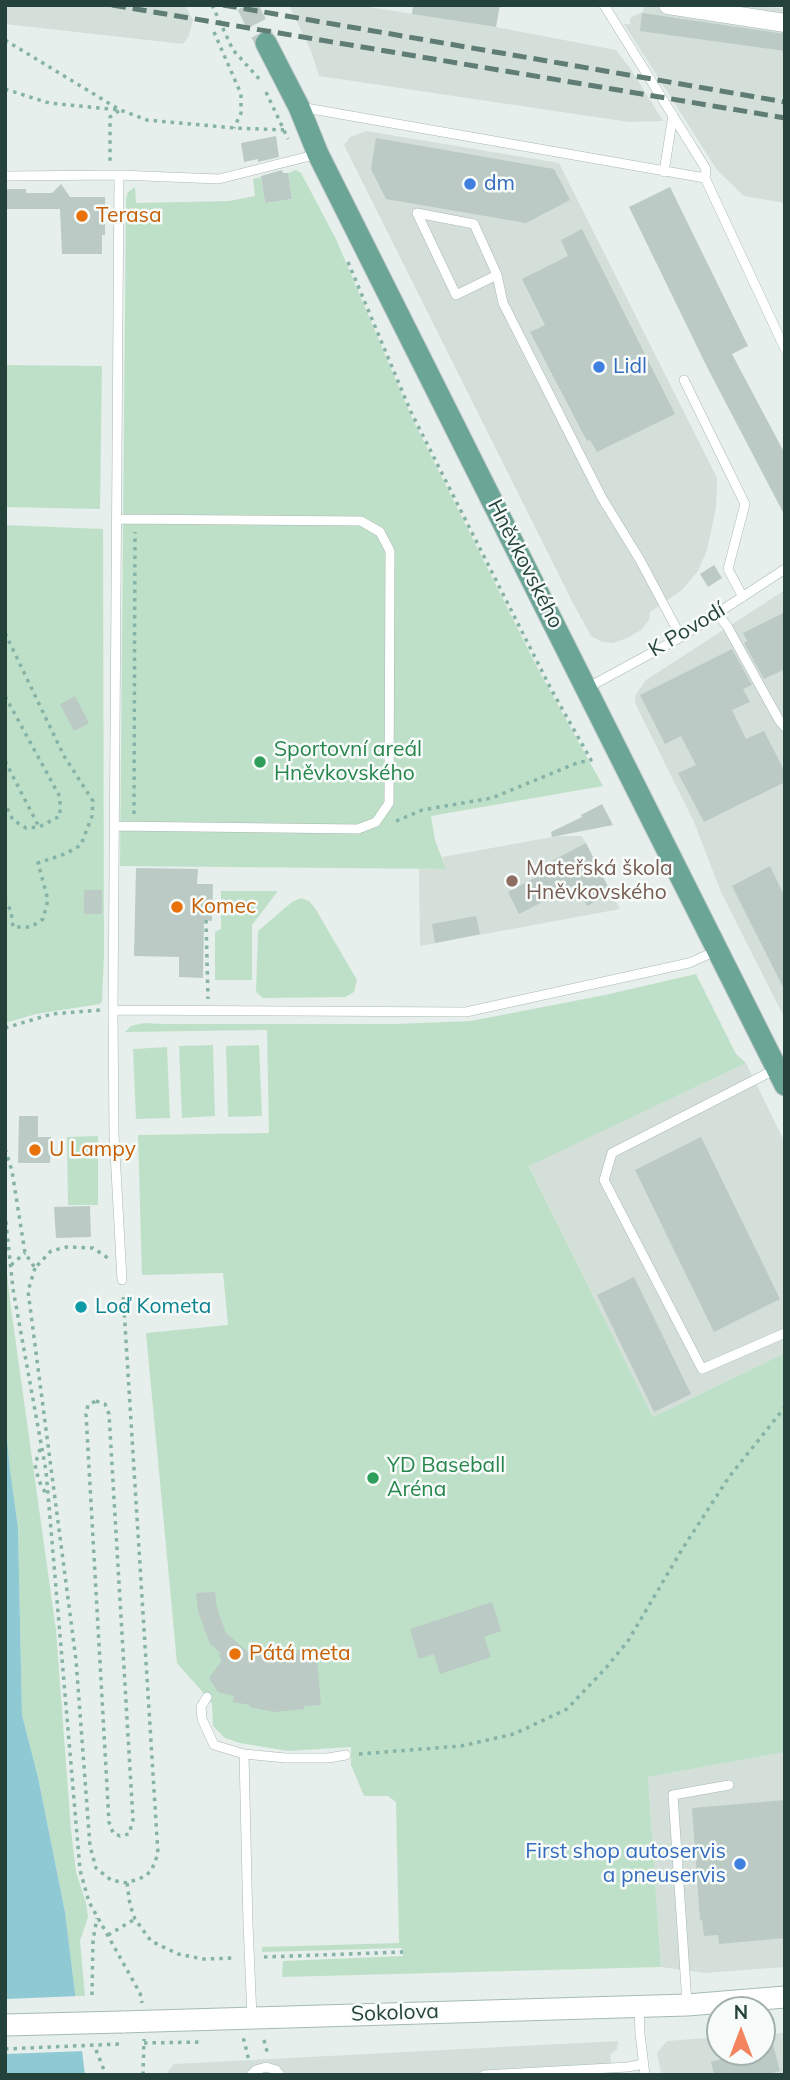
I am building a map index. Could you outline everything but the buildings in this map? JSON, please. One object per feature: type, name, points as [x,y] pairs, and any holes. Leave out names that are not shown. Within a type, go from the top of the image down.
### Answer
[{"type":"main road","name":"Hněvkovského","points":[[266,43],[299,107],[308,157],[587,688],[781,1077]]},
{"type":"street","points":[[668,5],[785,23]]},
{"type":"street","name":"Sokolova","points":[[5,2025],[687,2005],[785,1997]]},
{"type":"lane","points":[[604,5],[706,169],[705,178],[785,349]]},
{"type":"lane","points":[[299,107],[705,178]]},
{"type":"lane","points":[[664,172],[673,115]]},
{"type":"lane","points":[[5,176],[219,179],[308,157]]},
{"type":"lane","points":[[115,176],[117,519],[113,1010],[114,1134],[122,1280]]},
{"type":"lane","points":[[497,275],[456,295],[417,213],[474,224],[497,275],[503,303],[602,498],[640,559],[681,638]]},
{"type":"lane","points":[[684,380],[745,504],[728,569],[743,597]]},
{"type":"lane","points":[[115,826],[358,829],[376,822],[389,803],[390,551],[380,532],[361,521],[117,519]]},
{"type":"lane","name":"K Povodí","points":[[587,688],[681,638],[785,569]]},
{"type":"lane","points":[[718,613],[783,721]]},
{"type":"lane","points":[[113,1010],[466,1012],[689,963],[717,950]]},
{"type":"lane","points":[[781,1077],[612,1153],[604,1180],[702,1369],[785,1333]]},
{"type":"lane","points":[[207,1697],[201,1707],[202,1719],[214,1745],[244,1754],[286,1758],[346,1755]]},
{"type":"lane","points":[[244,1754],[252,2017]]},
{"type":"lane","points":[[687,2005],[673,1795],[729,1785]]},
{"type":"lane","points":[[639,2006],[645,2075]]},
{"type":"lane","points":[[484,2075],[643,2064]]},
{"type":"lane","points":[[251,2075],[266,2067],[281,2075]]},
{"type":"path","points":[[212,5],[233,50],[261,80],[284,130],[308,157]]},
{"type":"path","points":[[214,32],[241,94],[241,113],[234,128]]},
{"type":"path","points":[[5,40],[120,110],[147,120],[284,130]]},
{"type":"path","points":[[5,89],[49,103],[120,110]]},
{"type":"path","points":[[115,176],[110,117],[120,110]]},
{"type":"path","points":[[347,261],[411,412],[551,689],[591,760],[577,763],[492,798],[422,810],[384,827],[376,822]]},
{"type":"path","points":[[134,826],[135,519]]},
{"type":"path","points":[[5,633],[64,756],[93,801],[92,816],[81,845],[65,854],[38,863],[48,900],[43,919],[31,927],[13,927],[11,911],[5,900]]},
{"type":"path","points":[[5,696],[60,797],[60,816],[39,827],[26,828],[13,820],[5,804]]},
{"type":"path","points":[[5,761],[39,827]]},
{"type":"path","points":[[206,920],[208,1012]]},
{"type":"path","points":[[5,1028],[52,1014],[113,1010]]},
{"type":"path","points":[[5,1149],[24,1253],[35,1268]]},
{"type":"path","points":[[5,1213],[13,1289],[46,1471],[80,1870],[89,1902],[141,1997]]},
{"type":"path","points":[[67,1247],[93,1248],[110,1259],[122,1280],[158,1854],[146,1876],[127,1883],[111,1880],[96,1868],[90,1846],[76,1660],[28,1291],[35,1268],[51,1251],[67,1247]]},
{"type":"path","points":[[10,1266],[24,1253]]},
{"type":"path","points":[[96,1401],[105,1404],[109,1414],[133,1820],[129,1834],[120,1836],[113,1833],[109,1822],[86,1414],[88,1405],[96,1401]]},
{"type":"path","points":[[346,1755],[461,1746],[514,1734],[567,1709],[628,1641],[729,1477],[785,1407]]},
{"type":"path","points":[[41,1446],[35,1465],[39,1481],[48,1496]]},
{"type":"path","points":[[92,1995],[93,1940],[97,1916]]},
{"type":"path","points":[[108,1935],[135,1919]]},
{"type":"path","points":[[232,2041],[244,2040]]},
{"type":"path","points":[[143,2075],[144,2043],[207,2042]]},
{"type":"path","points":[[5,2049],[123,2044]]},
{"type":"path","points":[[96,2050],[106,2075]]},
{"type":"shaded area","points":[[5,5],[185,5],[193,20],[189,36],[183,44],[5,24]]},
{"type":"shaded area","points":[[289,5],[356,5],[496,27],[616,50],[663,121],[629,122],[319,76],[311,51]]},
{"type":"shaded area","points":[[644,5],[760,5],[785,9],[785,203],[744,196],[717,170],[624,24],[630,24],[630,18],[643,12]]},
{"type":"shaded area","points":[[366,131],[559,163],[717,478],[716,508],[707,550],[698,571],[682,590],[650,612],[649,620],[641,630],[627,638],[613,643],[602,642],[591,636],[573,603],[344,145],[350,137]]},
{"type":"shaded area","points":[[785,590],[785,1019],[721,892],[694,822],[635,703],[636,694],[646,680]]},
{"type":"shaded area","name":"Mateřská škola Hněvkovského","points":[[558,836],[582,836],[620,909],[420,946],[419,869],[446,869],[442,857]]},
{"type":"shaded area","points":[[746,1063],[785,1143],[785,1353],[653,1417],[529,1165]]},
{"type":"shaded area","points":[[785,1752],[785,1967],[705,1973],[661,1967],[648,1777]]},
{"type":"shaded area","points":[[776,2033],[785,2033],[785,2075],[663,2075],[661,2072],[657,2053],[667,2041],[706,2038],[706,2066],[776,2066]]},
{"type":"shaded area","points":[[618,2041],[617,2049],[610,2055],[613,2075],[165,2075],[174,2064]]},
{"type":"green space","points":[[296,170],[301,173],[336,239],[412,418],[539,671],[603,786],[431,816],[435,840],[446,869],[120,866],[126,199],[128,192],[135,187],[136,203],[229,201],[255,196],[253,179],[261,177],[265,203],[292,199],[288,173]]},
{"type":"green space","points":[[5,365],[102,366],[100,509],[5,507]]},
{"type":"green space","points":[[5,525],[103,529],[104,955],[100,1004],[36,1014],[5,1023]]},
{"type":"green space","points":[[221,891],[278,891],[252,925],[252,980],[215,980],[215,932],[221,929]]},
{"type":"green space","points":[[301,898],[309,901],[315,908],[357,980],[354,992],[345,997],[263,998],[256,992],[258,931],[292,902]]},
{"type":"green space","points":[[696,974],[736,1054],[746,1063],[529,1166],[653,1417],[785,1353],[785,1752],[648,1777],[661,1967],[282,1977],[283,1961],[403,1956],[402,1948],[262,1952],[262,1947],[399,1943],[396,1802],[388,1796],[364,1796],[351,1765],[351,1747],[288,1751],[225,1738],[213,1726],[212,1704],[177,1663],[146,1333],[228,1325],[223,1273],[142,1275],[138,1135],[269,1133],[267,1030],[125,1032],[131,1026],[144,1023],[396,1024],[471,1021]]},
{"type":"green space","points":[[213,1045],[215,1116],[182,1118],[179,1046]]},
{"type":"green space","points":[[259,1045],[262,1116],[228,1117],[226,1046]]},
{"type":"green space","points":[[167,1047],[170,1118],[136,1119],[133,1049]]},
{"type":"green space","points":[[98,1136],[98,1205],[68,1205],[67,1137]]},
{"type":"green space","points":[[5,1257],[56,1630],[76,1872],[88,1917],[80,1941],[85,1996],[75,1996],[65,1912],[38,1777],[22,1715],[18,1527],[5,1418]]},
{"type":"water","points":[[5,1418],[18,1527],[22,1715],[38,1777],[65,1912],[85,2075],[5,2075]]},
{"type":"pier","points":[[79,1996],[85,2051],[5,2054],[5,1999]]},
{"type":"tunnel","points":[[247,5],[266,43]]},
{"type":"railway","points":[[112,5],[785,118]]},
{"type":"railway","points":[[223,5],[785,102]]},
{"type":"place","name":"dm","points":[[470,184]]},
{"type":"place","name":"Terasa","points":[[82,216]]},
{"type":"place","name":"Lidl","points":[[599,367]]},
{"type":"place","name":"Sportovní areál Hněvkovského","points":[[260,762]]},
{"type":"place","name":"Mateřská škola Hněvkovského","points":[[512,881]]},
{"type":"place","name":"Komec","points":[[177,907]]},
{"type":"place","name":"U Lampy","points":[[35,1150]]},
{"type":"place","name":"Loď Kometa","points":[[81,1307]]},
{"type":"place","name":"YD Baseball Aréna","points":[[373,1478]]},
{"type":"place","name":"Pátá meta","points":[[235,1654]]},
{"type":"place","name":"First shop autoservis a pneuservis","points":[[740,1864]]}]
